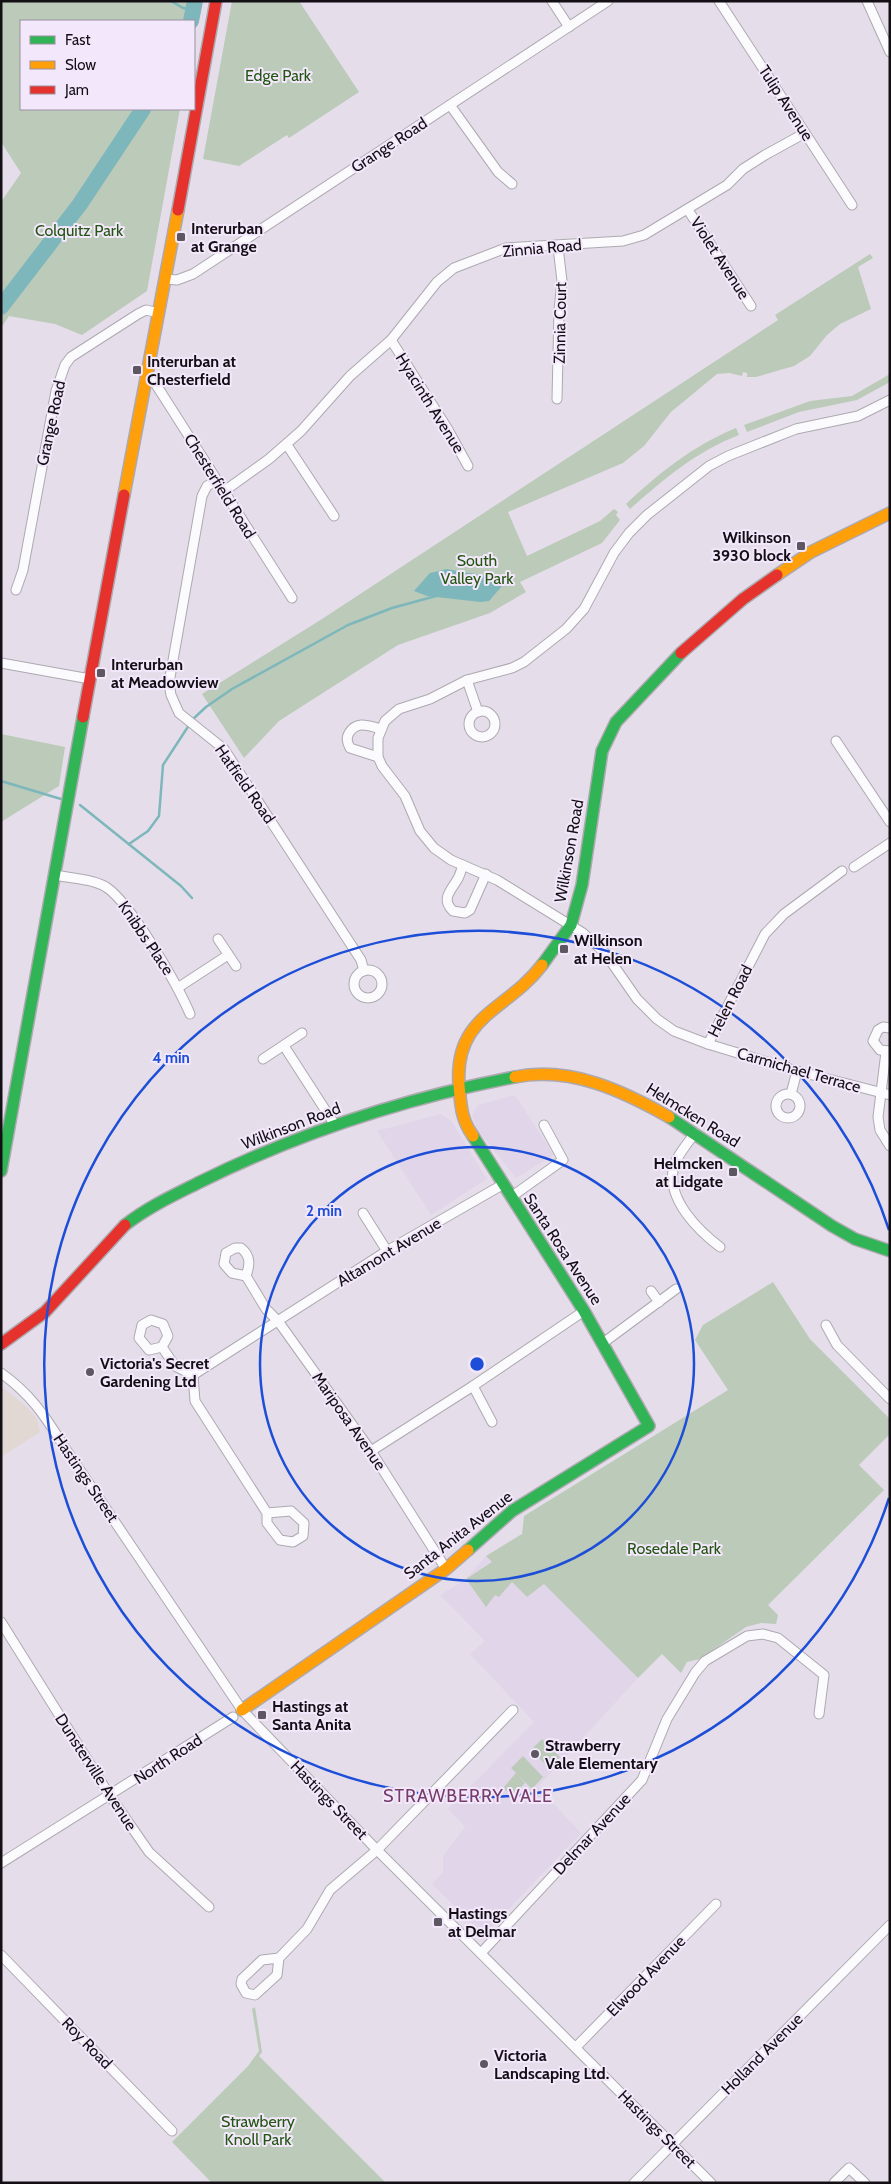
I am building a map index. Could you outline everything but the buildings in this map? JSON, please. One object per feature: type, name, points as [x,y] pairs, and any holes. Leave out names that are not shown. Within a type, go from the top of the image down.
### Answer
[{"type":"main road","points":[[1,1171],[144,380],[166,279],[216,1]]},
{"type":"main road","name":"Wilkinson Road","points":[[1,1344],[46,1312],[126,1224],[150,1207],[271,1149],[335,1125],[459,1088],[460,1055],[470,1030],[533,976],[571,924],[582,885],[602,751],[616,722],[678,656],[743,599],[811,552],[890,513]]},
{"type":"main road","name":"Helmcken Road","points":[[459,1088],[486,1081],[541,1074],[587,1080],[630,1095],[695,1133],[832,1226],[855,1239],[890,1251]]},
{"type":"main road","name":"Santa Rosa Avenue","points":[[459,1088],[462,1121],[584,1310],[649,1426]]},
{"type":"main road","points":[[1,1333],[20,1331]]},
{"type":"main road","name":"Santa Anita Avenue","points":[[238,1714],[446,1569],[512,1511],[649,1426]]},
{"type":"street","points":[[552,1],[569,27]]},
{"type":"street","name":"Grange Road","points":[[166,279],[177,280],[193,274],[608,1]]},
{"type":"street","name":"Tulip Avenue","points":[[719,1],[852,205]]},
{"type":"street","points":[[867,1],[890,52]]},
{"type":"street","points":[[450,105],[498,172],[512,184]]},
{"type":"street","name":"Zinnia Road","points":[[223,492],[287,445],[350,376],[391,340],[446,273],[463,263],[506,248],[558,247],[623,241],[644,235],[727,185],[743,170],[765,155],[805,133]]},
{"type":"street","name":"Violet Avenue","points":[[688,210],[751,306]]},
{"type":"street","name":"Zinnia Court","points":[[557,399],[559,310],[562,281],[558,247]]},
{"type":"street","name":"Grange Road","points":[[16,590],[23,570],[55,400],[65,366],[77,352],[111,333],[138,314],[146,310],[159,313]]},
{"type":"street","name":"Hyacinth Avenue","points":[[391,340],[447,428],[468,466]]},
{"type":"street","name":"Chesterfield Road","points":[[144,380],[155,383],[292,598]]},
{"type":"street","points":[[381,728],[360,724],[354,726],[347,736],[350,748],[378,757],[381,728],[385,721],[399,709],[430,699],[466,680],[512,668],[524,662],[566,629],[584,609],[614,553],[629,533],[667,498],[709,466],[728,456],[796,430],[858,416],[890,400]]},
{"type":"street","points":[[287,445],[334,516]]},
{"type":"street","name":"Hatfield Road","points":[[216,481],[207,486],[202,496],[169,683],[170,695],[179,713],[224,749],[361,960],[364,971]]},
{"type":"street","points":[[1,663],[90,679]]},
{"type":"street","points":[[466,680],[478,712]]},
{"type":"street","points":[[836,741],[890,822]]},
{"type":"street","name":"Helen Road","points":[[378,757],[387,774],[405,796],[415,821],[427,840],[442,854],[463,866],[486,874],[571,924],[605,953],[637,999],[657,1020],[674,1031],[708,1044],[765,934],[784,914],[842,871]]},
{"type":"street","points":[[854,867],[890,843]]},
{"type":"street","points":[[463,866],[447,895],[446,901],[454,911],[465,913],[470,910],[486,874]]},
{"type":"street","name":"Knibbs Place","points":[[54,875],[93,882],[114,892],[179,988],[190,1014]]},
{"type":"street","points":[[218,939],[236,966]]},
{"type":"street","points":[[179,988],[228,954]]},
{"type":"street","points":[[890,1028],[883,1027],[874,1035],[875,1046],[888,1051],[886,1094],[878,1117],[880,1130],[890,1146]]},
{"type":"street","points":[[263,1059],[302,1033]]},
{"type":"street","name":"Carmichael Terrace","points":[[708,1044],[798,1071],[886,1094]]},
{"type":"street","points":[[284,1046],[335,1125]]},
{"type":"street","points":[[791,1094],[798,1071]]},
{"type":"street","points":[[510,1197],[563,1160],[544,1125]]},
{"type":"street","points":[[695,1133],[672,1168],[673,1184],[678,1198],[700,1232],[720,1247]]},
{"type":"street","name":"Altamont Avenue","points":[[193,1375],[387,1251],[502,1185]]},
{"type":"street","points":[[363,1213],[387,1251]]},
{"type":"street","name":"Mariposa Avenue","points":[[246,1276],[266,1309],[278,1321],[371,1451],[446,1569]]},
{"type":"street","points":[[603,1343],[676,1289]]},
{"type":"street","points":[[651,1291],[659,1302]]},
{"type":"street","points":[[371,1451],[473,1386],[584,1310]]},
{"type":"street","points":[[826,1325],[837,1345],[890,1398]]},
{"type":"street","points":[[162,1347],[175,1366],[193,1375],[195,1401],[267,1513],[267,1523],[280,1540],[293,1542],[303,1536],[304,1523],[291,1511],[267,1513]]},
{"type":"street","name":"Hastings Street","points":[[1,1372],[25,1391],[45,1415],[62,1445],[238,1714],[576,2047],[711,2183]]},
{"type":"street","points":[[473,1386],[492,1422]]},
{"type":"street","name":"Dunsterville Avenue","points":[[1,1622],[110,1796],[148,1852],[209,1907]]},
{"type":"street","name":"Delmar Avenue","points":[[481,1953],[642,1780],[667,1719],[695,1673],[705,1661],[747,1636],[763,1634],[778,1638],[824,1675],[819,1714]]},
{"type":"street","points":[[279,1958],[262,1960],[242,1979],[241,1984],[246,1993],[256,1995],[277,1975],[279,1958],[307,1930],[330,1890],[377,1850],[513,1710]]},
{"type":"street","name":"North Road","points":[[1,1863],[238,1714]]},
{"type":"street","name":"Elwood Avenue","points":[[576,2047],[716,1904]]},
{"type":"street","name":"Holland Avenue","points":[[634,2183],[890,1925]]},
{"type":"street","name":"Roy Road","points":[[1,1956],[172,2131]]},
{"type":"street","points":[[834,2183],[849,2168],[865,2183]]},
{"type":"shaded area","points":[[515,1095],[554,1155],[516,1178],[476,1128],[472,1115],[478,1105]]},
{"type":"shaded area","points":[[440,1114],[451,1121],[487,1179],[431,1215],[377,1131]]},
{"type":"shaded area","points":[[1,1386],[27,1407],[37,1419],[40,1432],[1,1457]]},
{"type":"shaded area","name":"Strawberry Vale Elementary","points":[[486,1556],[527,1597],[544,1584],[638,1678],[538,1787],[581,1833],[484,1935],[432,1884],[443,1872],[443,1856],[465,1827],[448,1809],[534,1722],[470,1654],[485,1641],[440,1595],[466,1579]]},
{"type":"green space","name":"Colquitz Park","points":[[1,1],[200,1],[195,29],[195,20],[20,20],[20,110],[180,110],[147,291],[82,335],[55,324],[9,316],[1,328],[1,202],[21,173],[1,142]]},
{"type":"green space","name":"Edge Park","points":[[232,1],[299,1],[359,92],[289,138],[287,135],[239,166],[203,159]]},
{"type":"green space","name":"South Valley Park","points":[[870,254],[873,258],[858,267],[871,309],[840,324],[827,335],[810,356],[794,366],[756,377],[747,377],[747,373],[743,372],[742,376],[729,373],[717,374],[671,412],[644,446],[623,463],[508,512],[527,556],[600,521],[614,509],[618,512],[616,515],[620,520],[602,543],[520,582],[526,592],[490,613],[398,645],[279,721],[244,758],[202,694],[322,619],[778,320],[775,315]]},
{"type":"green space","points":[[890,374],[890,382],[857,400],[799,412],[747,432],[744,425],[810,401],[852,396]]},
{"type":"green space","points":[[736,428],[739,435],[695,458],[668,477],[630,509],[626,504],[651,481],[691,451]]},
{"type":"green space","points":[[1,734],[65,747],[59,786],[1,822]]},
{"type":"green space","name":"Rosedale Park","points":[[773,1282],[810,1339],[890,1419],[890,1434],[859,1465],[884,1490],[768,1605],[778,1615],[776,1624],[761,1623],[746,1627],[700,1659],[687,1662],[681,1673],[662,1654],[638,1678],[544,1584],[527,1597],[512,1582],[499,1597],[495,1595],[486,1607],[466,1579],[492,1562],[486,1556],[522,1534],[524,1516],[728,1390],[695,1340],[703,1325]]},
{"type":"green space","points":[[542,1739],[560,1757],[549,1768],[531,1750]]},
{"type":"green space","points":[[523,1756],[543,1777],[532,1789],[511,1768]]},
{"type":"green space","points":[[516,1773],[525,1783],[512,1796],[503,1788]]},
{"type":"green space","name":"Strawberry Knoll Park","points":[[255,2007],[262,2052],[259,2056],[386,2183],[212,2183],[172,2142],[248,2066],[259,2051],[252,2009]]},
{"type":"water","points":[[447,569],[498,578],[502,586],[489,601],[481,602],[427,596],[414,591],[430,573]]},
{"type":"waterway","points":[[171,1],[183,8],[194,10]]},
{"type":"waterway","points":[[191,20],[195,1]]},
{"type":"waterway","points":[[1,307],[80,204],[142,110]]},
{"type":"waterway","points":[[129,844],[148,831],[159,816],[163,765],[193,719],[206,707],[232,689],[348,625],[392,608],[436,596]]},
{"type":"waterway","points":[[1,781],[61,799]]},
{"type":"waterway","points":[[80,805],[181,886],[192,898]]},
{"type":"traffic: fast","points":[[542,965],[571,925],[582,885],[602,751],[616,722],[681,653]]},
{"type":"traffic: fast","points":[[1,1171],[83,717]]},
{"type":"traffic: fast","points":[[125,1225],[152,1207],[200,1182],[238,1164],[315,1133],[434,1095],[515,1077]]},
{"type":"traffic: fast","points":[[669,1117],[832,1226],[855,1239],[890,1251]]},
{"type":"traffic: fast","points":[[468,1550],[512,1511],[649,1426],[584,1311],[473,1136]]},
{"type":"traffic: slow","points":[[124,495],[178,210]]},
{"type":"traffic: slow","points":[[777,575],[811,552],[890,513]]},
{"type":"traffic: slow","points":[[473,1136],[464,1118],[459,1085],[460,1062],[465,1043],[474,1028],[514,993],[542,965]]},
{"type":"traffic: slow","points":[[515,1077],[536,1074],[556,1075],[596,1083],[633,1098],[669,1117]]},
{"type":"traffic: slow","points":[[242,1710],[446,1569],[468,1550]]},
{"type":"traffic: jam","points":[[178,210],[216,1]]},
{"type":"traffic: jam","points":[[83,717],[124,495]]},
{"type":"traffic: jam","points":[[681,653],[743,599],[777,575]]},
{"type":"traffic: jam","points":[[1,1344],[45,1312],[125,1225]]},
{"type":"place","name":"Interurban at Grange","points":[[181,237]]},
{"type":"place","name":"Interurban at Chesterfield","points":[[137,370]]},
{"type":"place","name":"Wilkinson 3930 block","points":[[801,546]]},
{"type":"place","name":"Interurban at Meadowview","points":[[101,673]]},
{"type":"place","name":"Wilkinson at Helen","points":[[564,949]]},
{"type":"place","name":"Helmcken at Lidgate","points":[[733,1172]]},
{"type":"place","name":"Victoria's Secret Gardening Ltd","points":[[90,1372]]},
{"type":"place","name":"Hastings at Santa Anita","points":[[262,1715]]},
{"type":"place","name":"Strawberry Vale Elementary","points":[[535,1754]]},
{"type":"place","name":"Hastings at Delmar","points":[[438,1922]]},
{"type":"place","name":"Victoria Landscaping Ltd.","points":[[484,2064]]},
{"type":"district","name":"STRAWBERRY VALE","points":[[468,1796]]}]
